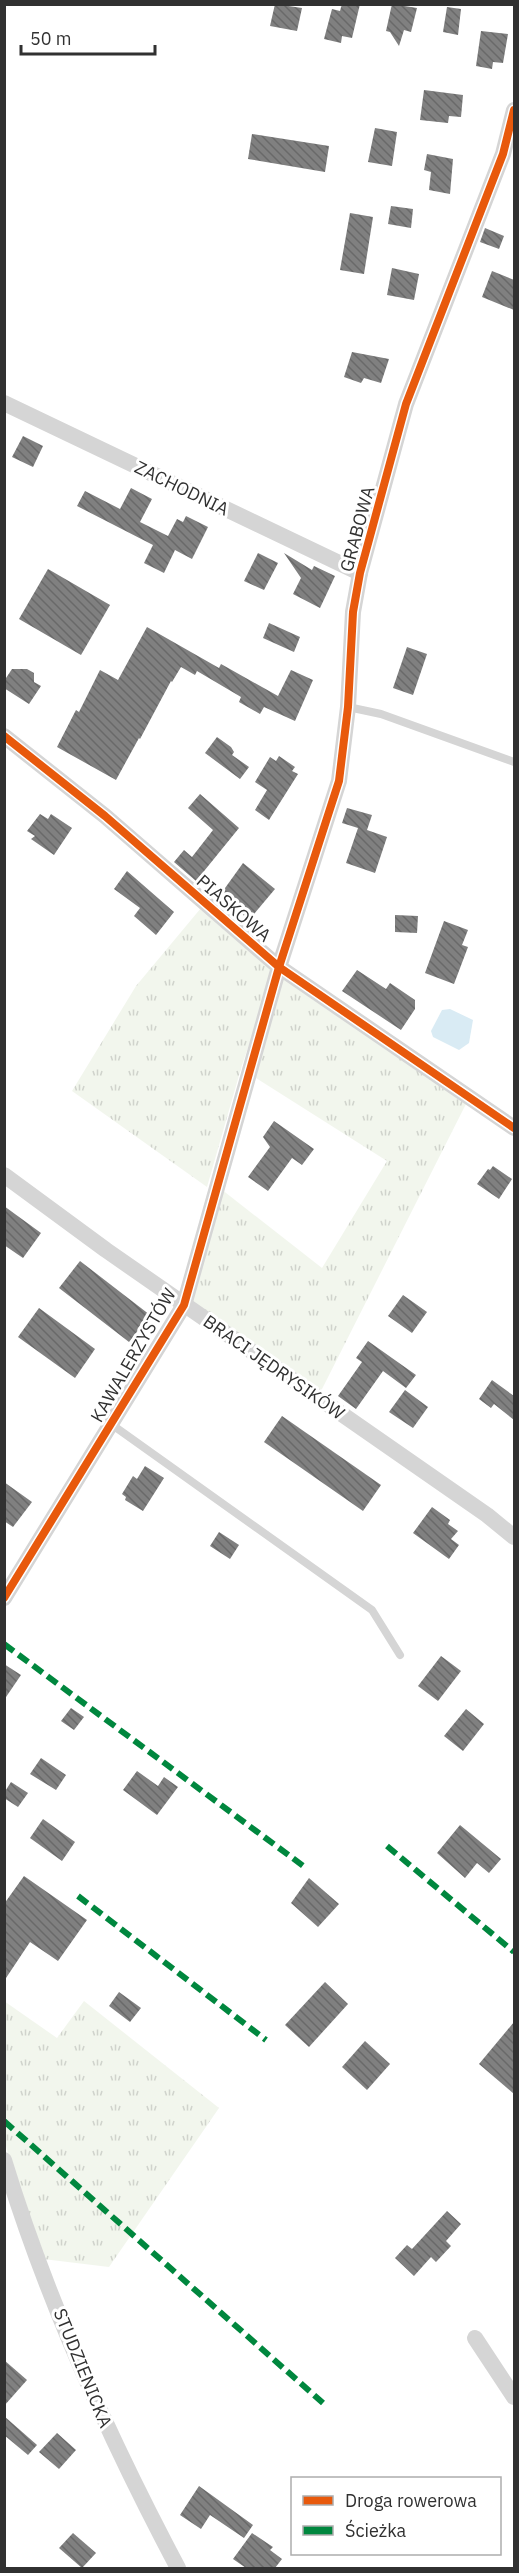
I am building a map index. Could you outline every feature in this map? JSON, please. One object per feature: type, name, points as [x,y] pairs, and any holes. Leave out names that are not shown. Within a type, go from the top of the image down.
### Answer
[{"type":"street","name":"GRABOWA","points":[[279,967],[339,781],[348,707],[353,612],[360,573],[406,404],[503,154],[514,111]]},
{"type":"street","name":"ZACHODNIA","points":[[4,403],[360,573]]},
{"type":"street","name":"PIASKOWA","points":[[4,736],[105,816],[279,967],[514,1128]]},
{"type":"street","name":"KAWALERZYSTÓW","points":[[4,1598],[184,1305],[279,967]]},
{"type":"street","name":"BRACI JĘDRYSIKÓW","points":[[4,1175],[184,1305],[477,1508],[514,1537]]},
{"type":"street","name":"STUDZIENICKA","points":[[4,2160],[38,2258],[108,2430],[178,2568]]},
{"type":"street","points":[[475,2338],[514,2397]]},
{"type":"lane","points":[[348,707],[381,714],[514,762]]},
{"type":"lane","points":[[111,1424],[372,1611],[400,1654]]},
{"type":"green space","points":[[201,908],[275,970],[242,1065],[207,1187],[72,1091],[136,986]]},
{"type":"green space","points":[[282,976],[467,1102],[321,1391],[190,1302],[221,1189],[322,1268],[387,1161],[253,1076]]},
{"type":"green space","points":[[4,2001],[57,2038],[84,2001],[219,2108],[109,2267],[43,2259],[15,2182],[5,2142]]},
{"type":"shaded area","points":[[450,1009],[473,1020],[469,1043],[459,1050],[433,1037],[431,1031],[442,1010]]},
{"type":"building","points":[[275,4],[302,8],[297,31],[270,26]]},
{"type":"building","points":[[342,4],[360,4],[352,38],[342,36],[341,43],[324,39],[332,9],[340,11]]},
{"type":"building","points":[[392,4],[417,8],[411,32],[404,30],[399,46],[390,32],[386,31]]},
{"type":"building","points":[[447,7],[461,9],[458,35],[443,32]]},
{"type":"building","points":[[481,31],[508,34],[503,63],[493,62],[492,69],[476,66]]},
{"type":"building","points":[[424,90],[463,95],[461,117],[449,116],[448,123],[420,120]]},
{"type":"building","points":[[375,128],[397,132],[392,166],[368,162]]},
{"type":"building","points":[[252,134],[329,146],[325,172],[248,159]]},
{"type":"building","points":[[427,154],[453,159],[450,194],[429,190],[431,172],[424,170]]},
{"type":"building","points":[[391,206],[413,209],[411,228],[388,224]]},
{"type":"building","points":[[350,213],[373,217],[364,274],[340,270]]},
{"type":"building","points":[[485,228],[504,236],[499,249],[480,242]]},
{"type":"building","points":[[392,268],[419,274],[414,300],[387,295]]},
{"type":"building","points":[[492,271],[514,280],[514,310],[482,297]]},
{"type":"building","points":[[352,352],[389,359],[381,383],[364,378],[361,383],[344,377]]},
{"type":"building","points":[[23,436],[43,446],[33,467],[12,457]]},
{"type":"building","points":[[131,488],[152,499],[140,522],[168,536],[177,519],[183,522],[186,516],[208,527],[192,559],[175,550],[164,573],[144,563],[153,545],[77,506],[85,491],[120,509]]},
{"type":"building","points":[[258,553],[278,563],[264,590],[244,581]]},
{"type":"building","points":[[284,553],[312,570],[314,566],[335,576],[320,608],[293,594],[301,578]]},
{"type":"building","points":[[48,569],[110,605],[81,655],[19,619]]},
{"type":"building","points":[[269,623],[300,637],[294,652],[263,638]]},
{"type":"building","points":[[147,627],[219,668],[221,664],[278,696],[291,670],[313,680],[295,721],[264,707],[260,714],[239,702],[241,697],[197,671],[195,675],[181,667],[116,780],[57,747],[76,710],[79,712],[100,670],[118,680]]},
{"type":"building","points":[[407,647],[427,654],[413,695],[393,688]]},
{"type":"building","points":[[12,669],[27,669],[34,673],[34,682],[41,686],[29,704],[4,688],[4,681]]},
{"type":"building","points":[[217,737],[231,747],[234,752],[232,755],[249,767],[240,779],[205,753]]},
{"type":"building","points":[[279,756],[295,767],[292,771],[298,774],[269,820],[255,810],[267,790],[255,782],[270,757],[276,761]]},
{"type":"building","points":[[200,794],[239,828],[196,881],[174,862],[184,850],[192,857],[213,830],[188,808]]},
{"type":"building","points":[[347,808],[372,815],[367,830],[387,837],[375,873],[346,863],[358,828],[342,823]]},
{"type":"building","points":[[40,814],[48,819],[51,814],[72,828],[54,855],[31,839],[35,836],[27,831]]},
{"type":"building","points":[[243,863],[275,889],[249,920],[220,895]]},
{"type":"building","points":[[127,871],[174,912],[156,935],[134,916],[140,908],[114,889]]},
{"type":"building","points":[[395,915],[418,916],[417,933],[395,932]]},
{"type":"building","points":[[444,921],[468,930],[462,945],[468,947],[454,984],[425,973]]},
{"type":"building","points":[[357,970],[386,989],[390,983],[415,1000],[415,1009],[401,1030],[342,991]]},
{"type":"building","points":[[274,1121],[314,1149],[302,1165],[292,1158],[268,1191],[248,1177],[270,1147],[263,1137]]},
{"type":"building","points":[[493,1166],[512,1179],[499,1199],[477,1184]]},
{"type":"building","points":[[4,1206],[41,1233],[23,1258],[4,1245]]},
{"type":"building","points":[[80,1261],[150,1315],[129,1342],[59,1288]]},
{"type":"building","points":[[403,1295],[427,1312],[412,1333],[388,1316]]},
{"type":"building","points":[[39,1308],[95,1349],[75,1378],[18,1337]]},
{"type":"building","points":[[368,1341],[416,1375],[406,1388],[383,1371],[356,1409],[338,1396],[362,1362],[356,1358]]},
{"type":"building","points":[[492,1380],[514,1396],[514,1420],[494,1404],[491,1408],[479,1399]]},
{"type":"building","points":[[405,1390],[428,1407],[413,1428],[389,1412]]},
{"type":"building","points":[[282,1416],[381,1485],[363,1511],[264,1442]]},
{"type":"building","points":[[145,1466],[164,1478],[143,1511],[125,1500],[126,1497],[122,1494],[133,1476],[137,1479]]},
{"type":"building","points":[[4,1482],[32,1502],[13,1527],[4,1521]]},
{"type":"building","points":[[432,1507],[450,1520],[448,1524],[458,1531],[451,1539],[459,1545],[449,1559],[413,1533]]},
{"type":"building","points":[[219,1532],[239,1545],[230,1559],[210,1546]]},
{"type":"building","points":[[441,1656],[461,1671],[438,1701],[418,1686]]},
{"type":"building","points":[[4,1664],[21,1675],[4,1700]]},
{"type":"building","points":[[71,1708],[84,1717],[74,1730],[61,1721]]},
{"type":"building","points":[[466,1709],[484,1724],[463,1751],[444,1736]]},
{"type":"building","points":[[41,1758],[66,1775],[56,1790],[30,1774]]},
{"type":"building","points":[[137,1771],[158,1786],[164,1777],[178,1787],[157,1815],[123,1790]]},
{"type":"building","points":[[11,1782],[28,1793],[18,1807],[4,1798],[4,1793]]},
{"type":"building","points":[[43,1819],[75,1842],[62,1861],[30,1838]]},
{"type":"building","points":[[460,1825],[501,1859],[489,1873],[477,1863],[465,1878],[437,1853]]},
{"type":"building","points":[[24,1876],[87,1920],[58,1961],[30,1942],[4,1981],[4,1904]]},
{"type":"building","points":[[309,1878],[339,1904],[318,1927],[291,1903]]},
{"type":"building","points":[[325,1982],[348,2004],[309,2047],[285,2025]]},
{"type":"building","points":[[119,1992],[141,2008],[130,2022],[109,2006]]},
{"type":"building","points":[[514,2022],[514,2094],[479,2064]]},
{"type":"building","points":[[365,2041],[390,2064],[367,2090],[342,2067]]},
{"type":"building","points":[[447,2211],[461,2224],[446,2241],[451,2246],[436,2262],[431,2257],[414,2276],[395,2258],[407,2245],[412,2249]]},
{"type":"building","points":[[4,2360],[27,2380],[4,2406]]},
{"type":"building","points":[[4,2416],[37,2445],[28,2455],[4,2435]]},
{"type":"building","points":[[57,2433],[76,2450],[59,2469],[39,2452]]},
{"type":"building","points":[[199,2486],[253,2525],[244,2538],[210,2515],[201,2529],[180,2515]]},
{"type":"building","points":[[73,2533],[96,2553],[82,2568],[59,2548]]},
{"type":"building","points":[[252,2533],[273,2547],[270,2550],[282,2559],[275,2568],[246,2568],[233,2559]]},
{"type":"marked path","points":[[4,1644],[306,1868]]},
{"type":"marked path","points":[[387,1846],[514,1952]]},
{"type":"marked path","points":[[78,1896],[266,2040]]},
{"type":"marked path","points":[[4,2121],[323,2403]]},
{"type":"cycle path","points":[[4,1598],[184,1305],[279,967],[339,781],[348,707],[353,612],[360,573],[406,404],[503,154],[514,110]]},
{"type":"cycle path","points":[[4,736],[105,816],[279,967],[514,1128]]}]
